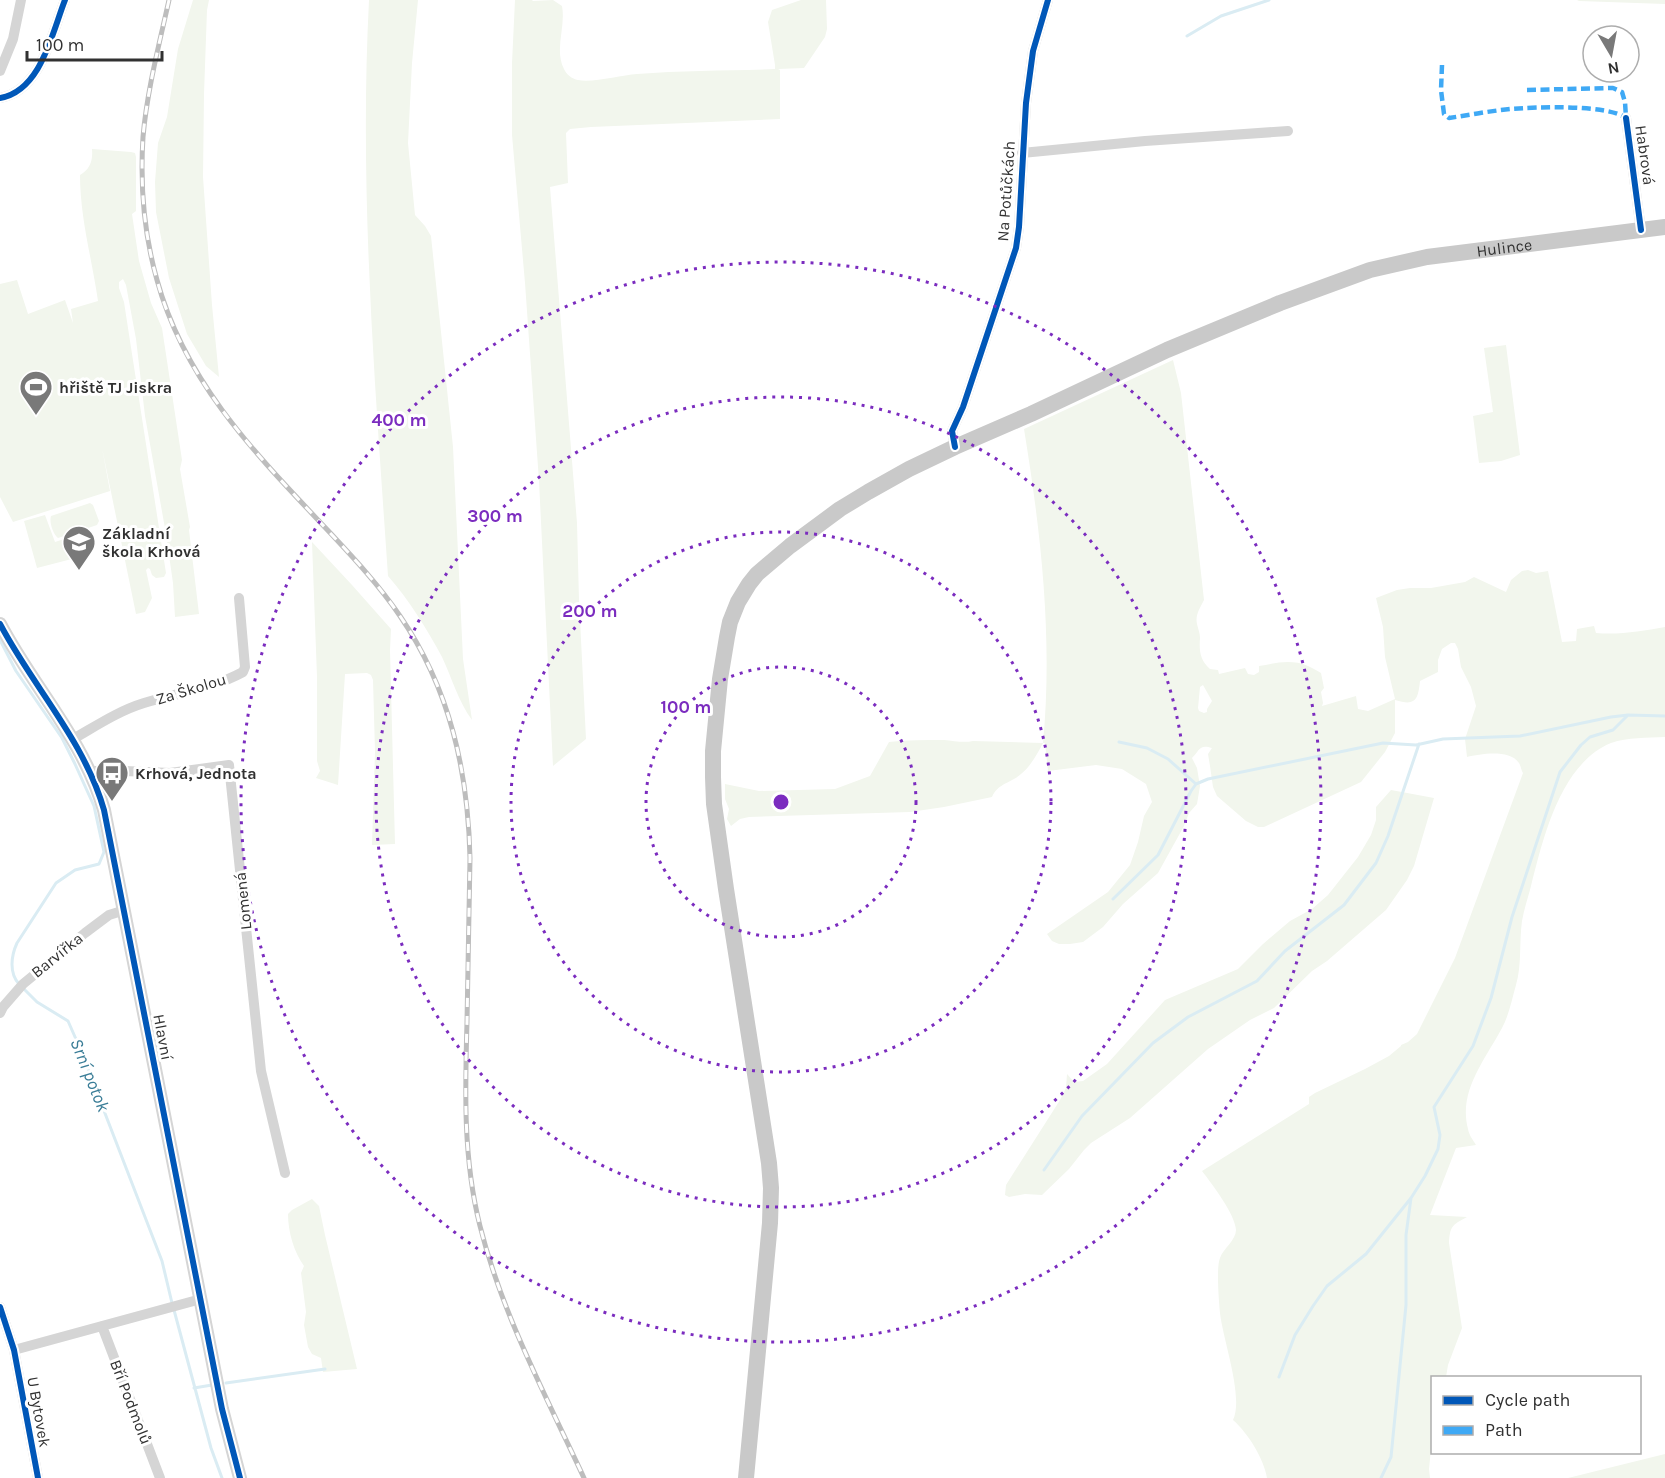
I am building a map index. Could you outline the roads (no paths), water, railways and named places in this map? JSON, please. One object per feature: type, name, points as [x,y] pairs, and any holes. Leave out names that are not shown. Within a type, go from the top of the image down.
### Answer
[{"type":"main road","name":"Hulince","points":[[746,1478],[770,1223],[771,1188],[766,1142],[714,804],[713,751],[720,679],[727,637],[743,592],[765,566],[806,534],[855,500],[891,479],[955,447],[1205,333],[1345,278],[1427,257],[1665,227]]},
{"type":"street","points":[[0,70],[13,39],[21,0]]},
{"type":"street","points":[[0,98],[16,93],[35,74],[50,42],[65,0]]},
{"type":"street","name":"Na Potůčkách","points":[[955,447],[952,431],[963,407],[1016,248],[1026,103],[1033,51],[1048,0]]},
{"type":"street","name":"Habrová","points":[[1626,118],[1641,230]]},
{"type":"street","name":"Na Potůčkách","points":[[1022,153],[1145,141],[1288,131]]},
{"type":"street","name":"Za Školou","points":[[73,739],[118,713],[143,703],[202,688],[243,672],[245,667],[240,598]]},
{"type":"street","name":"Hlavní","points":[[0,624],[25,668],[73,739],[100,795],[106,816],[224,1420],[240,1478]]},
{"type":"street","name":"Lomená","points":[[90,772],[103,770],[154,774],[229,765],[261,1071],[285,1173]]},
{"type":"street","name":"Barvířka","points":[[0,1013],[20,987],[103,919],[125,910]]},
{"type":"street","points":[[14,1350],[201,1299]]},
{"type":"street","name":"U Bytovek","points":[[0,1307],[14,1350],[38,1478]]},
{"type":"street","name":"Bří Podmolů","points":[[102,1326],[160,1478]]},
{"type":"waterway","points":[[1187,36],[1221,16],[1269,0]]},
{"type":"waterway","name":"Srní potok","points":[[0,640],[16,671],[62,738],[75,764],[94,806],[104,852],[99,864],[75,870],[56,883],[17,943],[12,964],[19,984]]},
{"type":"waterway","points":[[1279,1377],[1295,1335],[1327,1286],[1366,1254],[1411,1198],[1425,1176],[1438,1149],[1440,1135],[1434,1107],[1473,1046],[1491,998],[1512,917],[1560,772],[1590,737],[1613,730],[1628,715]]},
{"type":"waterway","points":[[1113,899],[1158,855],[1191,791],[1196,784],[1208,779],[1383,743],[1416,745],[1443,739],[1520,736],[1611,717],[1665,716]]},
{"type":"waterway","points":[[1119,742],[1147,748],[1168,759],[1196,784]]},
{"type":"waterway","points":[[1044,1170],[1082,1116],[1153,1043],[1188,1017],[1257,981],[1285,951],[1344,905],[1376,863],[1388,836],[1419,744]]},
{"type":"waterway","name":"Srní potok","points":[[24,989],[37,1002],[68,1021],[162,1261],[172,1303]]},
{"type":"waterway","points":[[1381,1478],[1391,1457],[1406,1305],[1406,1235],[1411,1198]]},
{"type":"waterway","name":"Srní potok","points":[[174,1310],[211,1448],[222,1478]]},
{"type":"waterway","points":[[226,1383],[325,1369]]},
{"type":"waterway","points":[[194,1388],[212,1385]]},
{"type":"railway","points":[[169,0],[147,103],[142,155],[146,227],[157,280],[169,316],[202,381],[245,439],[382,591],[417,644],[444,702],[460,762],[470,858],[466,1099],[468,1150],[474,1201],[500,1291],[540,1385],[584,1478]]},
{"type":"place","name":"hřiště TJ Jiskra","points":[[36,416]]},
{"type":"place","name":"Základní škola Krhová","points":[[79,571]]},
{"type":"place","name":"Krhová, Jednota","points":[[112,802]]}]
